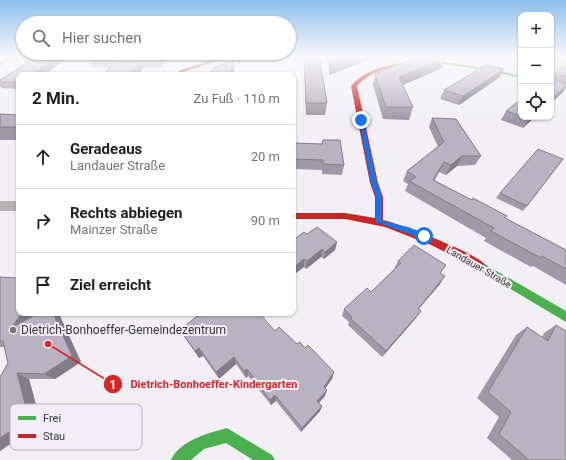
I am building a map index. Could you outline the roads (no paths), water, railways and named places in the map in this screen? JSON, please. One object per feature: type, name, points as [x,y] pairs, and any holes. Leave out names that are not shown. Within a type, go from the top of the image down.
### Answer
[{"type":"street","points":[[362,77],[357,80],[354,86],[374,183],[379,197],[379,222]]},
{"type":"street","points":[[0,206],[16,206]]},
{"type":"street","name":"Landauer Straße","points":[[296,216],[358,218],[406,229],[424,236],[467,259],[566,317]]},
{"type":"street","points":[[178,460],[200,443],[227,436],[260,454],[267,460]]},
{"type":"place","name":"Dietrich-Bonhoeffer-Gemeindezentrum","points":[[13,330]]},
{"type":"place","name":"Dietrich-Bonhoeffer-Kindergarten","points":[[48,344]]}]
